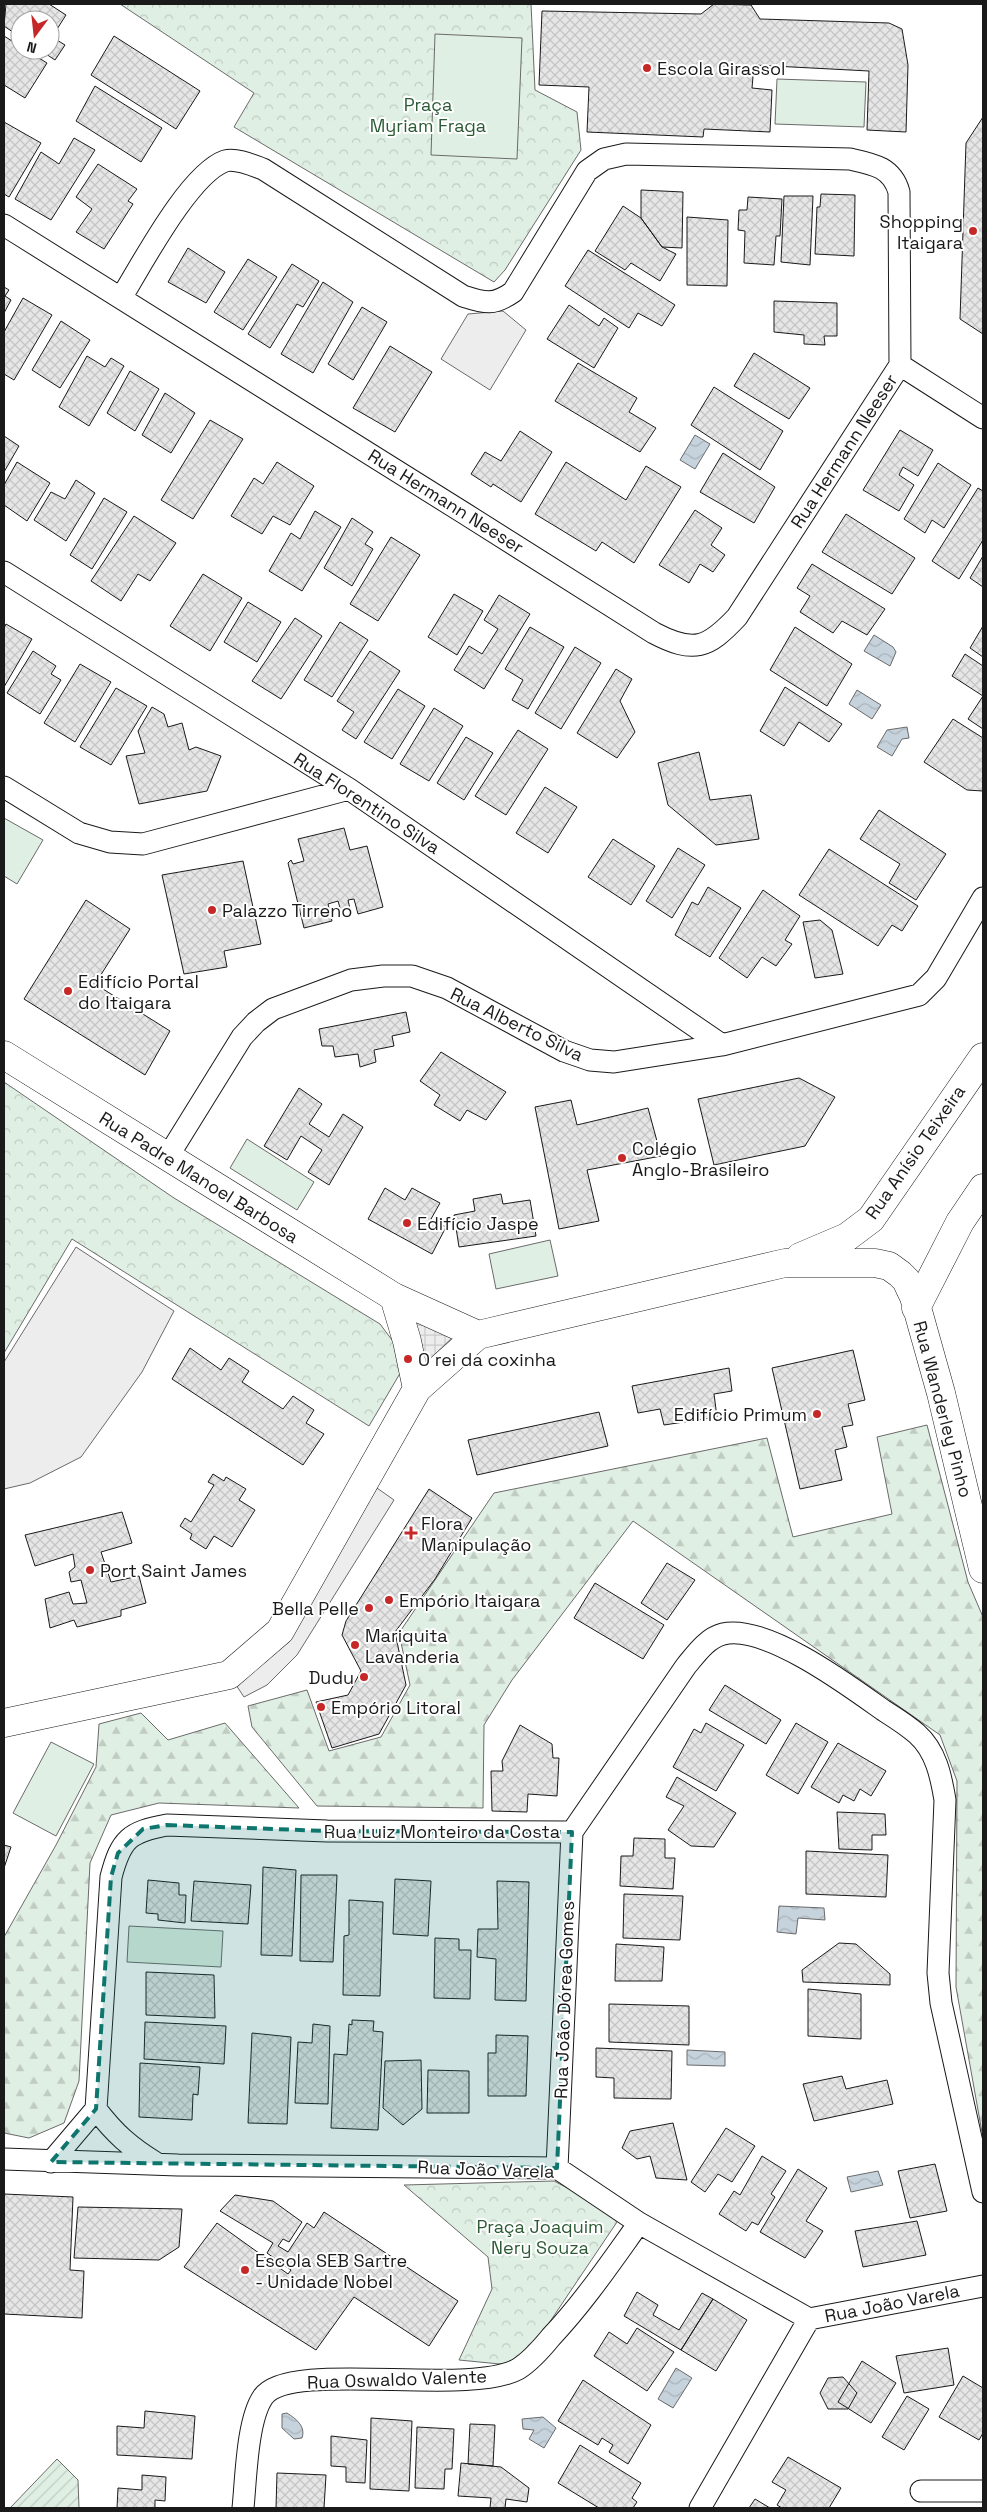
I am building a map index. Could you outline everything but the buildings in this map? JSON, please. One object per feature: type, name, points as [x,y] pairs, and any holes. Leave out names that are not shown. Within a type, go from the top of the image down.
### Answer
[{"type":"street","name":"Rua Hermann Neeser","points":[[4,225],[121,298],[310,415],[654,633],[669,641],[686,645],[704,645],[716,638],[738,617],[900,364],[899,192],[895,179],[883,169],[850,159],[626,154],[604,159],[587,171],[513,292],[499,302],[483,302],[463,296],[263,169],[227,160],[200,177],[186,194],[121,298]]},
{"type":"street","points":[[900,364],[983,418]]},
{"type":"street","name":"Rua Florentino Silva","points":[[4,572],[348,789],[722,1045]]},
{"type":"street","points":[[4,787],[79,833],[110,842],[143,844],[348,789]]},
{"type":"street","name":"Rua Alberto Silva","points":[[167,1158],[242,1037],[256,1022],[273,1010],[351,980],[383,976],[412,976],[447,988],[564,1051],[590,1060],[614,1062],[722,1045],[918,994],[936,978],[983,898]]},
{"type":"street","name":"Rua Padre Manoel Barbosa","points":[[4,1055],[167,1158],[394,1297],[478,1335]]},
{"type":"street","name":"Rua Anísio Teixeira","points":[[785,1263],[847,1237],[871,1219],[983,1057]]},
{"type":"street","points":[[916,1308],[960,1222],[983,1188]]},
{"type":"street","name":"Rua Wanderley Pinho","points":[[871,1219],[871,1235],[875,1250],[889,1266],[906,1280],[914,1296],[941,1394],[983,1569]]},
{"type":"street","points":[[4,1723],[229,1676],[280,1631],[417,1389],[478,1335],[785,1263],[838,1262],[911,1269],[928,1265],[940,1258]]},
{"type":"street","points":[[394,1297],[407,1341],[417,1389]]},
{"type":"street","name":"Rua Luiz Monteiro da Costa","points":[[96,2109],[111,1877],[118,1853],[126,1841],[143,1829],[167,1825],[327,1831],[572,1832],[686,1666],[704,1645],[723,1634],[750,1634],[785,1648],[851,1687],[918,1734],[932,1753],[940,1775],[945,1800],[938,1973],[941,2003],[983,2192]]},
{"type":"street","name":"Rua João Dórea Gomes","points":[[557,2168],[572,1832]]},
{"type":"street","points":[[51,2162],[96,2109],[113,2132],[128,2145],[158,2164]]},
{"type":"street","name":"Rua João Varela","points":[[4,2159],[158,2164],[557,2168],[639,2223],[809,2319],[983,2286]]},
{"type":"street","name":"Rua Oswaldo Valente","points":[[243,2508],[253,2420],[263,2396],[281,2385],[322,2380],[452,2380],[492,2377],[518,2369],[536,2354],[567,2321],[639,2223]]},
{"type":"street","points":[[700,2508],[809,2319]]},
{"type":"street","points":[[921,2491],[983,2491]]},
{"type":"highlighted area","points":[[167,1825],[327,1831],[572,1832],[557,2168],[51,2162],[96,2109],[111,1877],[118,1853],[143,1829]]},
{"type":"green space","name":"Praça Myriam Fraga","points":[[120,4],[531,4],[535,90],[577,112],[581,150],[505,270],[494,282],[234,127],[254,93]]},
{"type":"green space","points":[[435,34],[522,38],[517,159],[431,155]]},
{"type":"green space","points":[[777,79],[866,82],[864,127],[775,124]]},
{"type":"green space","points":[[4,818],[43,840],[17,884],[4,876]]},
{"type":"green space","points":[[4,1082],[174,1198],[380,1324],[398,1348],[402,1370],[369,1426],[72,1239],[4,1353]]},
{"type":"green space","points":[[247,1139],[314,1182],[297,1210],[230,1168]]},
{"type":"green space","points":[[550,1240],[558,1276],[496,1289],[489,1254]]},
{"type":"green space","points":[[927,1425],[968,1582],[983,1617],[983,2138],[956,1987],[957,1781],[940,1735],[633,1521],[512,1680],[484,1725],[483,1808],[317,1806],[252,1727],[248,1706],[307,1690],[329,1751],[381,1737],[410,1685],[399,1633],[494,1493],[767,1438],[793,1537],[892,1514],[877,1437]]},
{"type":"green space","points":[[141,1713],[168,1740],[225,1723],[299,1808],[159,1803],[111,1815],[90,1863],[79,2081],[64,2123],[29,2138],[4,2133],[4,1937],[56,1845],[96,1767],[99,1724]]},
{"type":"green space","points":[[51,1742],[94,1764],[56,1836],[13,1813]]},
{"type":"green space","points":[[129,1926],[223,1931],[221,1967],[127,1962]]},
{"type":"green space","name":"Praça Joaquim Nery Souza","points":[[554,2181],[621,2216],[543,2332],[510,2365],[459,2360],[492,2289],[488,2257],[404,2185]]},
{"type":"green space","points":[[57,2459],[78,2480],[79,2508],[10,2508]]},
{"type":"shaded area","points":[[503,311],[526,330],[490,390],[441,359],[468,314]]},
{"type":"shaded area","points":[[76,1247],[174,1311],[142,1372],[81,1457],[30,1483],[4,1489],[4,1362]]},
{"type":"shaded area","points":[[410,1314],[456,1334],[426,1363]]},
{"type":"shaded area","points":[[377,1488],[394,1500],[297,1655],[267,1685],[244,1697],[234,1682],[267,1661]]},
{"type":"water","points":[[695,435],[710,444],[695,469],[680,460]]},
{"type":"water","points":[[874,635],[893,647],[896,652],[890,666],[864,651]]},
{"type":"water","points":[[857,690],[881,705],[872,719],[849,704]]},
{"type":"water","points":[[907,727],[909,738],[902,739],[892,756],[877,747],[887,730]]},
{"type":"water","points":[[779,1906],[824,1908],[825,1920],[798,1918],[796,1934],[777,1932]]},
{"type":"water","points":[[687,2050],[725,2052],[725,2066],[687,2065]]},
{"type":"water","points":[[878,2171],[883,2185],[851,2192],[847,2177]]},
{"type":"water","points":[[676,2368],[692,2378],[673,2408],[658,2399]]},
{"type":"water","points":[[287,2413],[297,2420],[301,2426],[303,2430],[302,2438],[294,2439],[282,2428],[282,2414]]},
{"type":"water","points":[[543,2417],[556,2428],[544,2448],[529,2439],[534,2430],[523,2429],[522,2419]]},
{"type":"place","name":"Escola Girassol","points":[[647,68]]},
{"type":"place","name":"Shopping Itaigara","points":[[973,231]]},
{"type":"place","name":"Palazzo Tirreno","points":[[212,910]]},
{"type":"place","name":"Edifício Portal do Itaigara","points":[[68,991]]},
{"type":"place","name":"Colégio Anglo-Brasileiro","points":[[622,1158]]},
{"type":"place","name":"Edifício Jaspe","points":[[407,1223]]},
{"type":"place","name":"O rei da coxinha","points":[[408,1359]]},
{"type":"place","name":"Edifício Primum","points":[[817,1414]]},
{"type":"place","name":"Flora Manipulação","points":[[411,1533]]},
{"type":"place","name":"Port Saint James","points":[[90,1570]]},
{"type":"place","name":"Empório Itaigara","points":[[389,1600]]},
{"type":"place","name":"Bella Pelle","points":[[369,1608]]},
{"type":"place","name":"Mariquita Lavanderia","points":[[355,1645]]},
{"type":"place","name":"Dudu","points":[[364,1677]]},
{"type":"place","name":"Empório Litoral","points":[[321,1707]]},
{"type":"place","name":"Escola SEB Sartre - Unidade Nobel","points":[[245,2270]]}]
